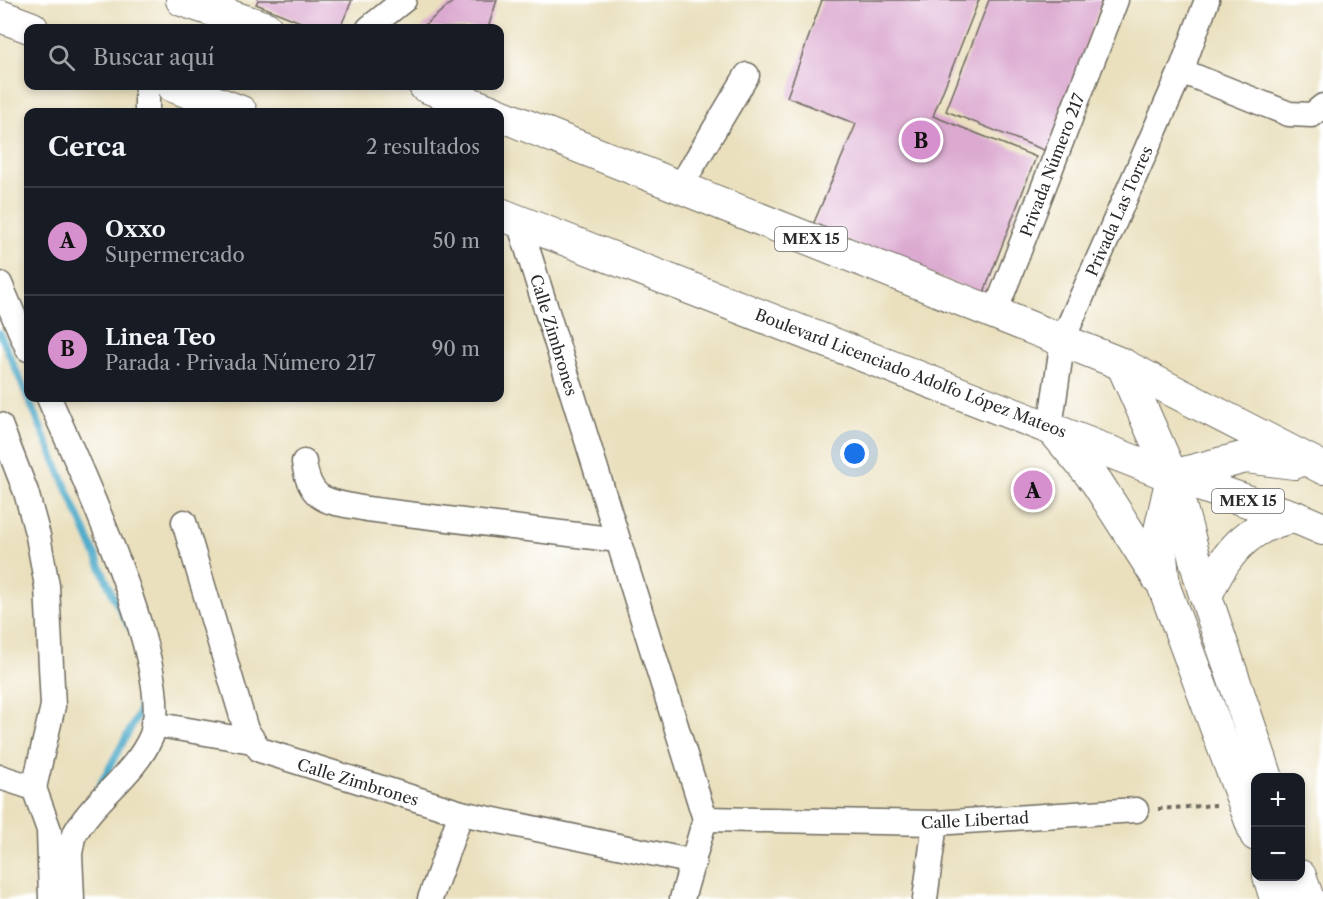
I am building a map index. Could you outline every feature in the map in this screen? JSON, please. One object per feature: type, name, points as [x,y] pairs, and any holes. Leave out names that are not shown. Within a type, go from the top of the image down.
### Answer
[{"type":"main road","points":[[199,3],[255,24]]},
{"type":"main road","points":[[0,16],[24,25]]},
{"type":"main road","points":[[183,90],[231,108]]},
{"type":"main road","points":[[435,90],[483,108]]},
{"type":"main road","name":"MEX 15","points":[[504,117],[1122,364],[1323,468]]},
{"type":"main road","name":"Boulevard Licenciado Adolfo López Mateos","points":[[509,218],[1172,476],[1295,517],[1323,529]]},
{"type":"main road","points":[[1122,364],[1172,476],[1206,596],[1266,773]]},
{"type":"main road","points":[[1050,427],[1096,481],[1164,587],[1253,827]]},
{"type":"main road","points":[[1172,476],[1246,457],[1273,458],[1323,468]]},
{"type":"main road","points":[[1164,587],[1158,535],[1172,476]]},
{"type":"main road","points":[[1206,596],[1222,564],[1248,535],[1270,522],[1295,517]]},
{"type":"main road","points":[[1271,881],[1276,899]]},
{"type":"main road","points":[[1302,881],[1308,899]]},
{"type":"street","points":[[374,24],[404,0]]},
{"type":"street","name":"Privada Número 217","points":[[975,304],[996,310],[1116,0]]},
{"type":"street","name":"Privada Las Torres","points":[[1050,427],[1063,339],[1180,71],[1207,0]]},
{"type":"street","points":[[1180,71],[1289,114],[1312,115],[1323,106]]},
{"type":"street","points":[[680,187],[747,75]]},
{"type":"street","points":[[147,90],[147,108]]},
{"type":"street","name":"Calle Zimbrones","points":[[509,218],[618,540],[705,819]]},
{"type":"street","points":[[0,284],[24,340]]},
{"type":"street","points":[[51,402],[100,518],[145,638],[157,705],[152,736],[142,752],[73,837],[70,854],[72,899]]},
{"type":"street","points":[[0,425],[26,492],[38,536],[47,586],[53,706],[34,788],[49,830],[51,899]]},
{"type":"street","points":[[304,462],[311,489],[323,498],[335,502],[618,540]]},
{"type":"street","points":[[153,724],[252,741],[184,522]]},
{"type":"street","name":"Calle Zimbrones","points":[[252,741],[270,756],[461,813],[694,862]]},
{"type":"street","points":[[0,777],[34,788]]},
{"type":"street","name":"Calle Libertad","points":[[705,819],[935,823],[1136,810]]},
{"type":"street","points":[[430,899],[461,813]]},
{"type":"street","points":[[682,899],[705,819]]},
{"type":"street","points":[[925,899],[935,823]]},
{"type":"path","points":[[1136,810],[1245,803]]},
{"type":"building","points":[[258,0],[352,0],[342,24],[305,24],[256,4]]},
{"type":"building","points":[[455,0],[497,0],[489,24],[426,24]]},
{"type":"building","points":[[822,0],[979,0],[933,116],[1036,157],[983,295],[812,227],[856,124],[787,97]]},
{"type":"building","points":[[989,0],[1102,0],[1049,152],[946,111]]},
{"type":"waterway","points":[[0,333],[24,389]]},
{"type":"waterway","points":[[30,402],[114,598],[129,627]]},
{"type":"waterway","points":[[98,788],[138,715],[142,681]]},
{"type":"place","name":"Linea Teo","points":[[921,140]]},
{"type":"place","name":"Oxxo","points":[[1033,490]]}]
